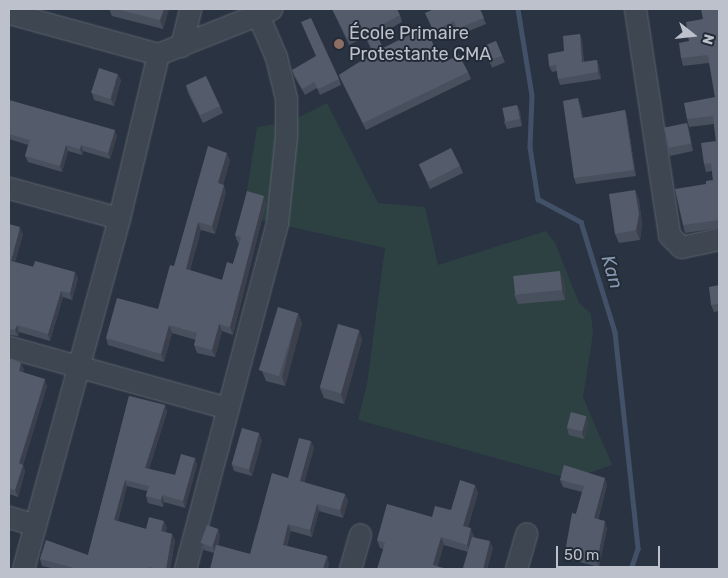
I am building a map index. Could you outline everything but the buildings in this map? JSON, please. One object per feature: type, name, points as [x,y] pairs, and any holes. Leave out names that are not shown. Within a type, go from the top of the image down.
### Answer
[{"type":"street","points":[[182,46],[190,9]]},
{"type":"street","points":[[636,9],[669,235],[681,247],[719,239]]},
{"type":"street","points":[[9,13],[36,14],[158,54],[264,12],[286,98],[286,136],[277,223],[185,569]]},
{"type":"street","points":[[23,569],[80,367],[119,218],[158,54]]},
{"type":"street","points":[[9,188],[119,218]]},
{"type":"street","points":[[9,347],[228,408]]},
{"type":"street","points":[[9,517],[35,525]]},
{"type":"street","points":[[516,569],[526,533]]},
{"type":"street","points":[[350,569],[360,534]]},
{"type":"green space","points":[[327,103],[378,203],[425,207],[438,265],[546,231],[555,243],[579,303],[591,314],[593,334],[583,397],[612,465],[571,479],[358,420],[367,384],[385,248],[243,216],[257,127],[290,122]]},
{"type":"waterway","name":"Kan","points":[[518,9],[532,95],[530,147],[538,199],[581,222],[615,332],[638,549],[631,569]]},
{"type":"place","name":"École Primaire Protestante CMA","points":[[339,44]]}]
